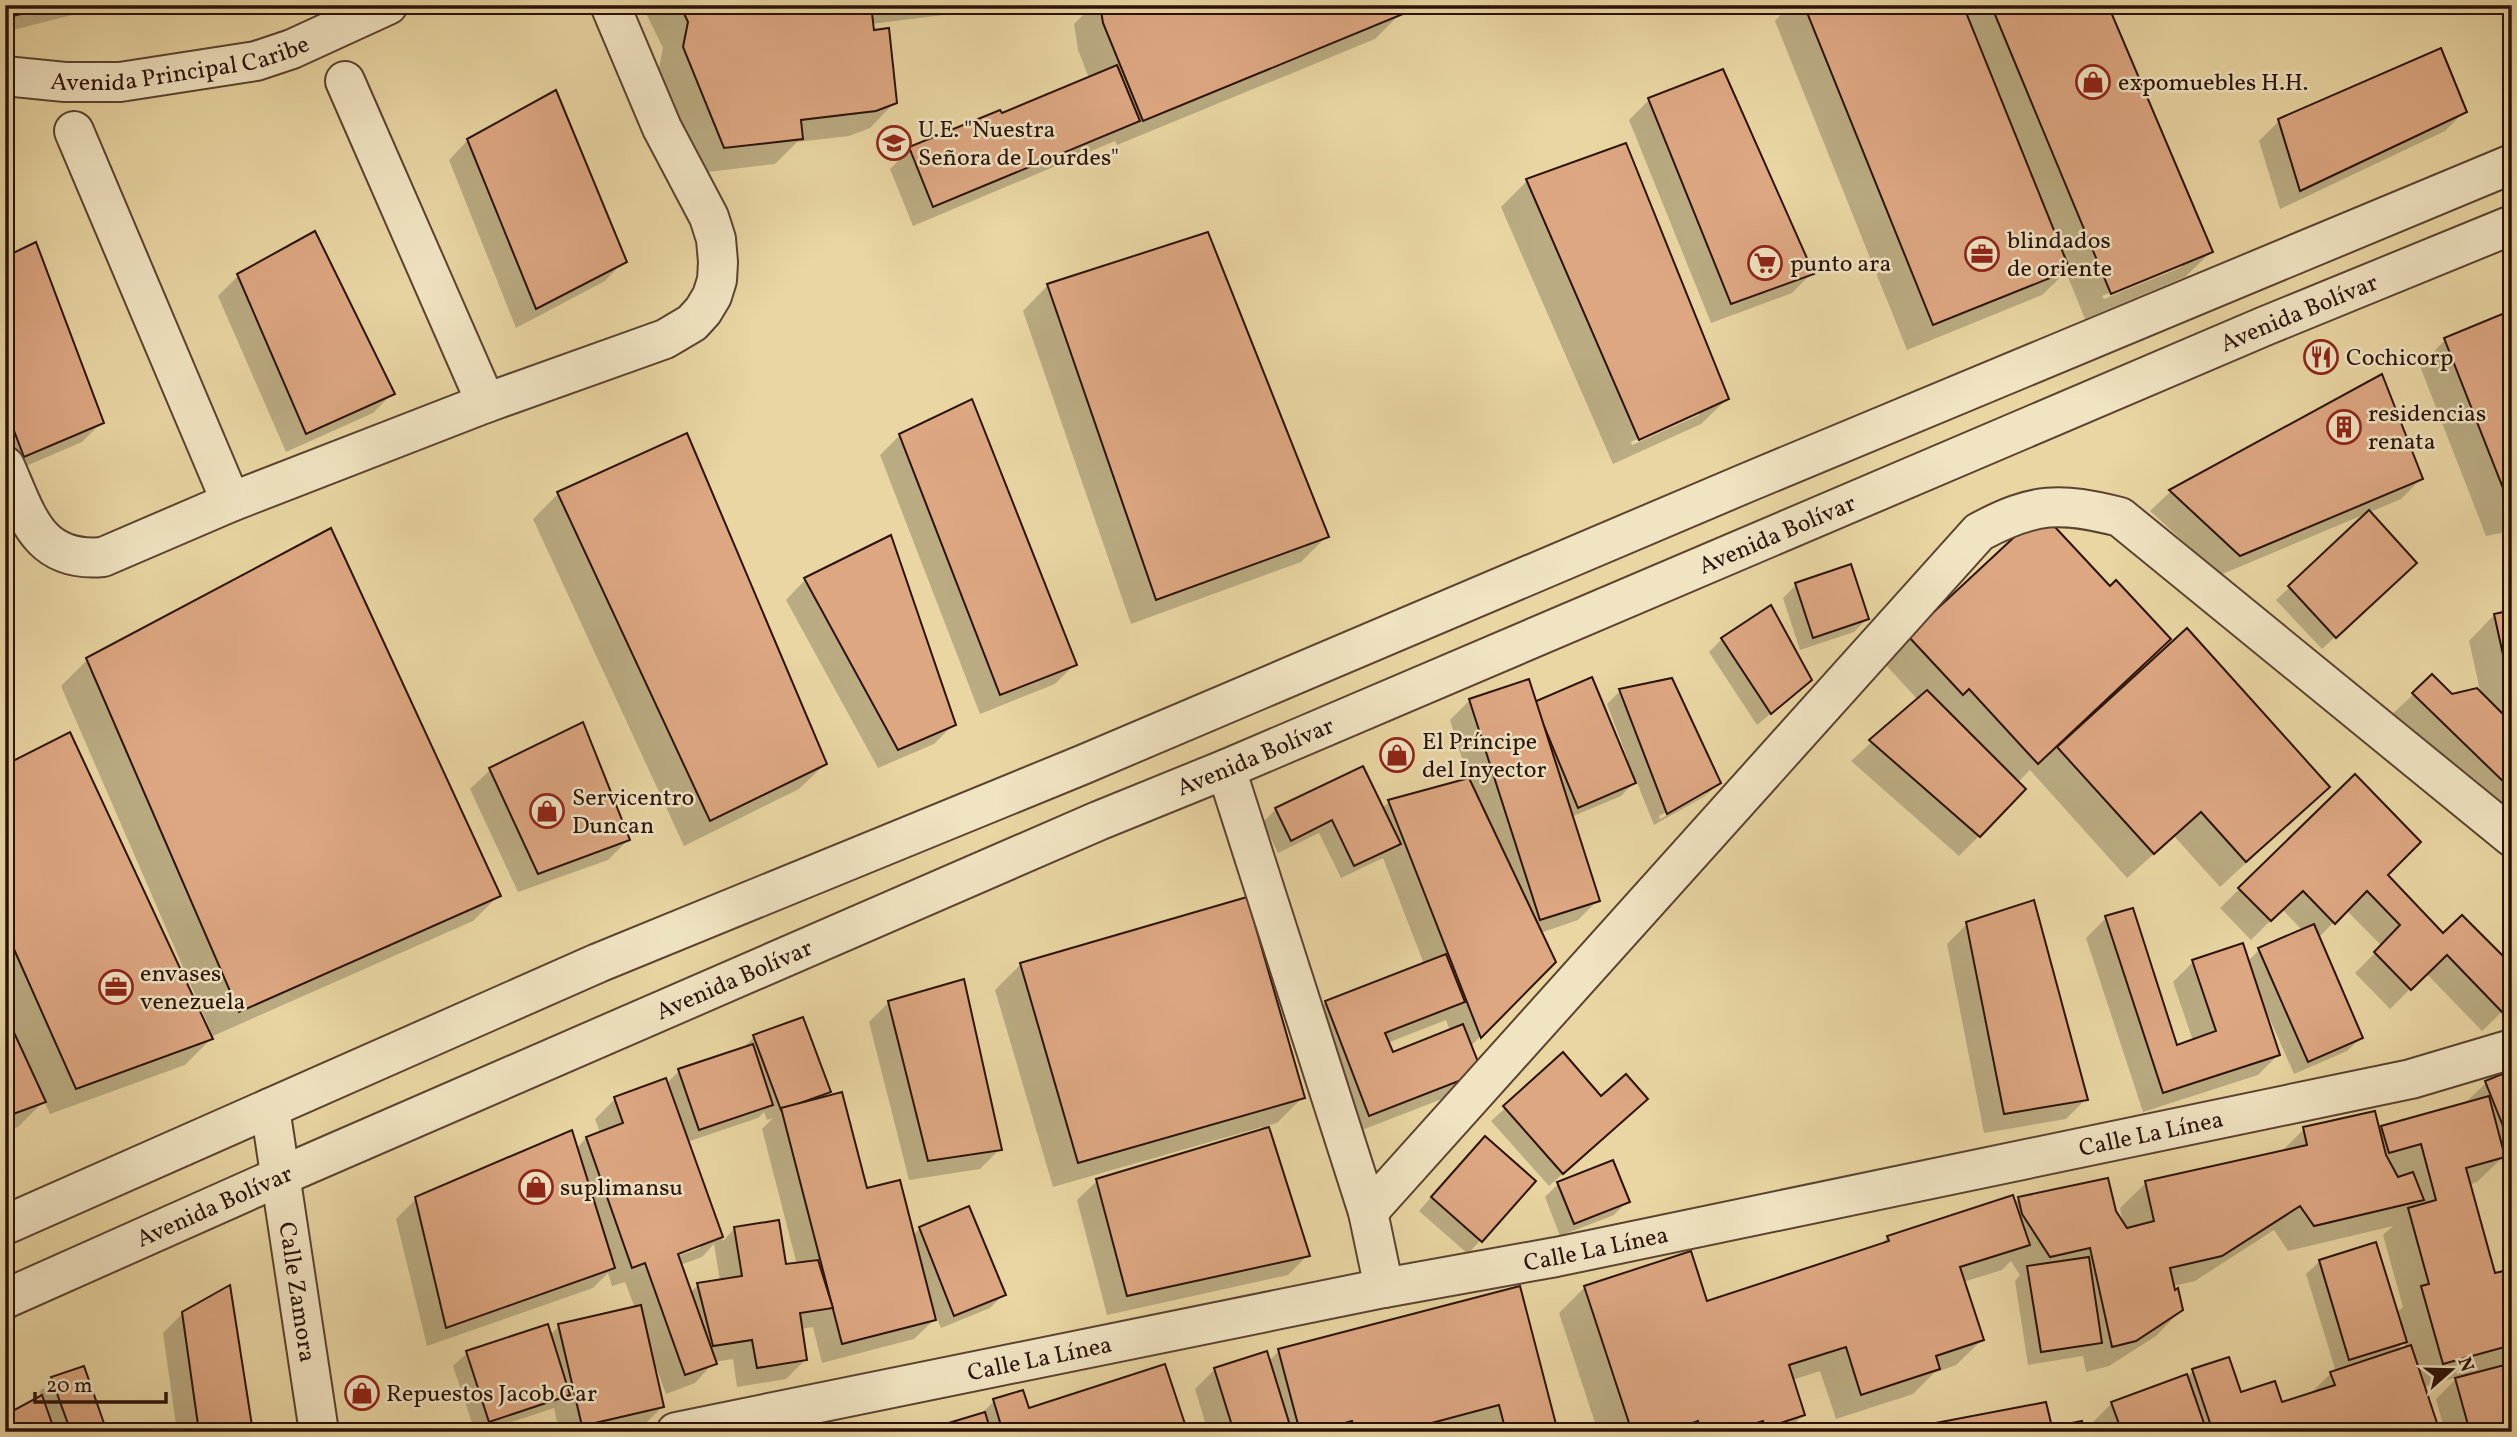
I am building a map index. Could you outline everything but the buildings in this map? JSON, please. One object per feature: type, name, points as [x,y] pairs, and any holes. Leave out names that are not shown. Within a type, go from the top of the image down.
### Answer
[{"type":"street","name":"Avenida Principal Caribe","points":[[5,76],[65,82],[121,82],[256,61],[292,49],[388,5]]},
{"type":"street","points":[[5,466],[32,526],[42,540],[55,550],[86,559],[103,557],[231,502],[486,403],[672,336],[692,323],[712,296],[718,262],[716,239],[709,217],[662,128],[610,5]]},
{"type":"street","points":[[345,81],[486,403]]},
{"type":"street","points":[[74,131],[231,502]]},
{"type":"street","points":[[5,1225],[598,963],[1082,765],[1745,483],[2512,164]]},
{"type":"street","name":"Avenida Bolívar","points":[[5,1299],[1086,826],[1226,769],[2252,331],[2512,225]]},
{"type":"street","points":[[1368,1212],[1979,532],[2031,509],[2068,506],[2120,517],[2512,837]]},
{"type":"street","points":[[1226,769],[1368,1212],[1384,1288]]},
{"type":"street","name":"Calle La Línea","points":[[676,1432],[1384,1288],[1556,1257],[2384,1084],[2512,1049]]},
{"type":"street","name":"Calle Zamora","points":[[270,1108],[319,1432]]},
{"type":"place","name":"expomuebles H.H.","points":[[2093,82]]},
{"type":"place","name":"U.E. \"Nuestra Señora de Lourdes\"","points":[[894,143]]},
{"type":"place","name":"blindados de oriente","points":[[1982,254]]},
{"type":"place","name":"punto ara","points":[[1765,263]]},
{"type":"place","name":"Cochicorp","points":[[2321,357]]},
{"type":"place","name":"residencias renata","points":[[2344,427]]},
{"type":"place","name":"El Príncipe del Inyector","points":[[1397,755]]},
{"type":"place","name":"Servicentro Duncan","points":[[547,811]]},
{"type":"place","name":"envases venezuela","points":[[116,987]]},
{"type":"place","name":"suplimansu","points":[[536,1187]]},
{"type":"place","name":"Repuestos Jacob Car","points":[[362,1393]]}]
